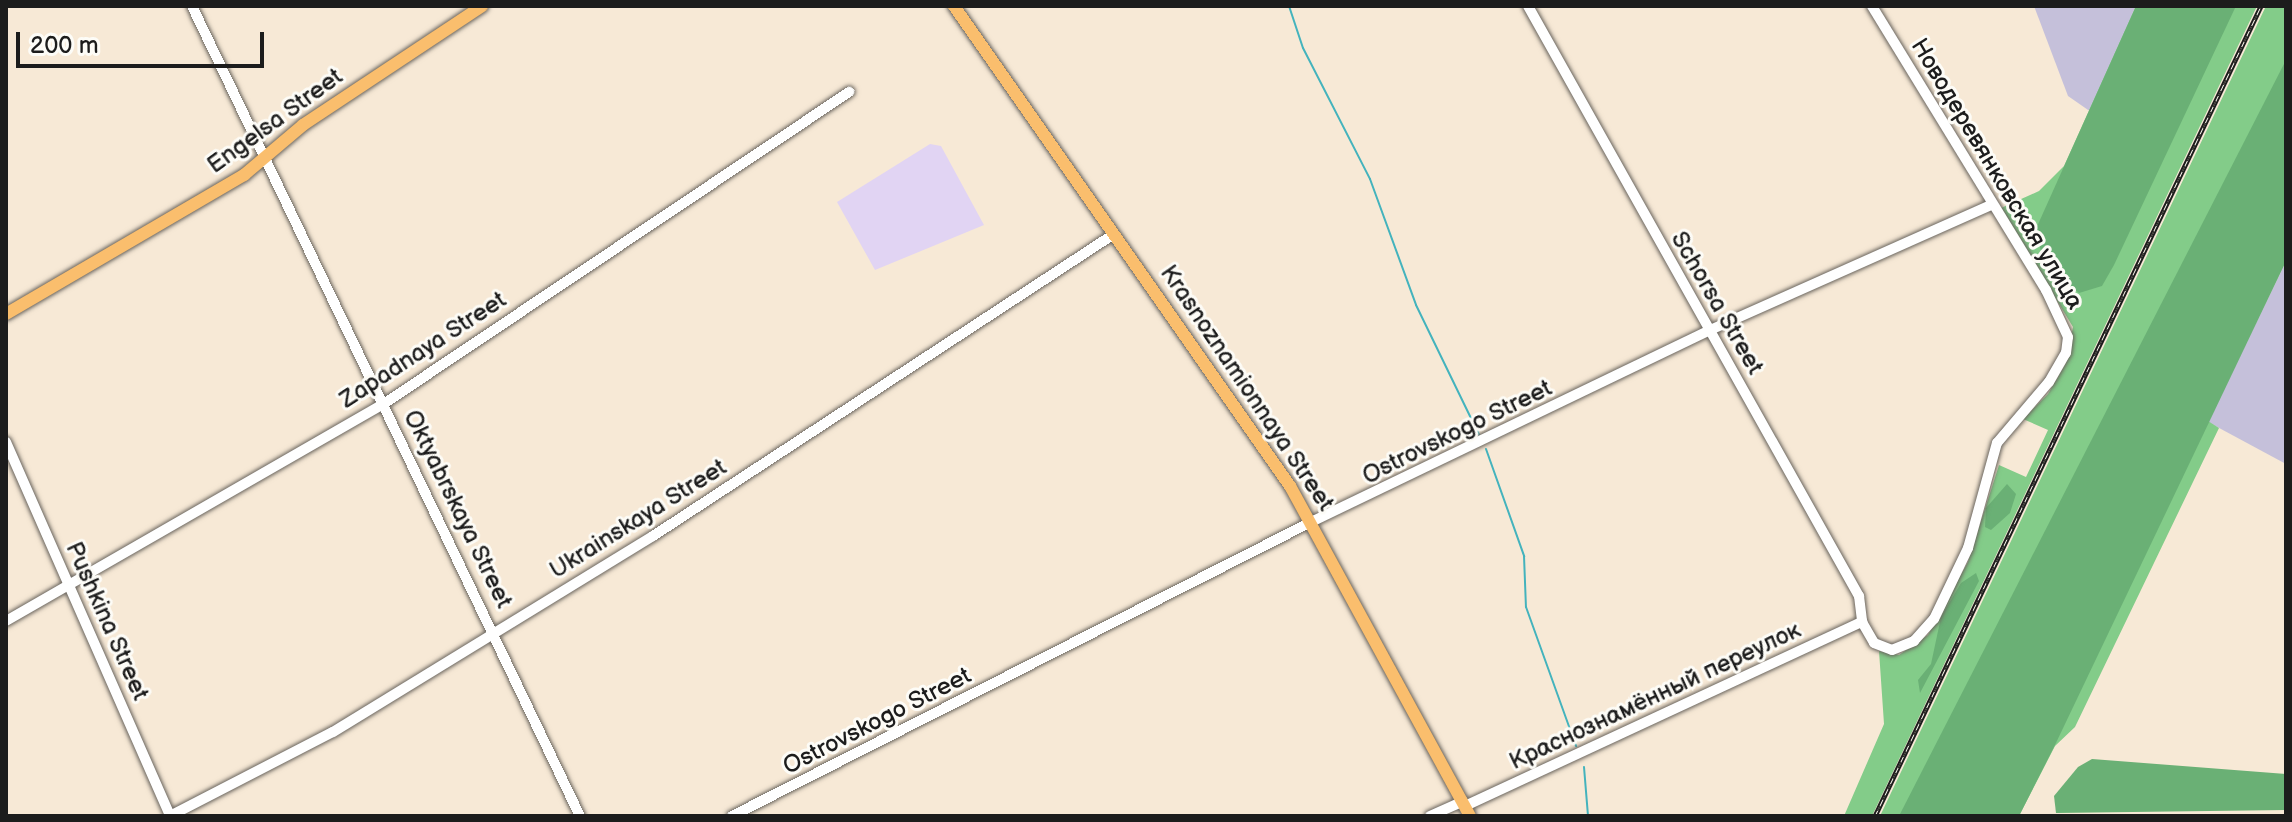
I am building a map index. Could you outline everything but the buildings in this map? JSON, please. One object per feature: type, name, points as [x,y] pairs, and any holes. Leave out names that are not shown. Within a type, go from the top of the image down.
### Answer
[{"type":"main road","name":"Engelsa Street","points":[[6,314],[244,175],[303,125],[482,6]]},
{"type":"main road","name":"Krasnoznamionnaya Street","points":[[954,6],[1313,521],[1466,807]]},
{"type":"street","name":"Oktyabrskaya Street","points":[[192,6],[268,155],[580,816]]},
{"type":"street","name":"Schorsa Street","points":[[1528,6],[1859,596],[1862,622]]},
{"type":"street","name":"Новодеревянковская улица","points":[[1862,622],[1874,643],[1892,650],[1909,645],[1927,629],[1968,548],[2001,436],[2042,392],[2066,353],[2067,330],[2062,317],[1872,6]]},
{"type":"street","name":"Zapadnaya Street","points":[[6,621],[385,403],[849,92]]},
{"type":"street","name":"Ostrovskogo Street","points":[[732,816],[1313,521],[1708,331],[1991,205]]},
{"type":"street","name":"Ukrainskaya Street","points":[[170,816],[333,732],[494,630],[653,536],[1114,234]]},
{"type":"street","name":"Pushkina Street","points":[[6,442],[170,816]]},
{"type":"street","name":"Краснознамённый переулок","points":[[1430,816],[1466,807],[1862,622]]},
{"type":"shaded area","points":[[2034,6],[2136,6],[2091,112],[2068,96]]},
{"type":"shaded area","points":[[930,144],[941,146],[984,225],[875,270],[837,202]]},
{"type":"shaded area","points":[[2286,261],[2286,464],[2208,422]]},
{"type":"green space","points":[[2136,6],[2257,6],[1872,816],[1844,816],[1884,724],[1879,651],[1899,655],[1928,635],[1968,562],[1999,465],[2026,477],[2048,430],[2023,419],[2048,394],[2066,363],[2073,327],[2001,208],[2039,191],[2064,166]]},
{"type":"green space","points":[[2136,6],[2236,6],[2114,265],[2102,286],[2079,293],[2045,264],[2035,231]]},
{"type":"green space","points":[[2266,6],[2286,6],[2286,261],[2208,421],[2219,428],[2075,727],[2055,746],[2019,816],[1880,816]]},
{"type":"green space","points":[[2286,60],[2286,261],[2019,816],[1899,816]]},
{"type":"green space","points":[[2007,484],[2016,494],[2010,513],[1991,530],[1985,527],[1986,508]]},
{"type":"green space","points":[[1976,573],[1979,581],[1920,693],[1918,680],[1931,664],[1941,617],[1961,583]]},
{"type":"green space","points":[[2092,759],[2286,774],[2286,810],[2056,813],[2054,796],[2078,767]]},
{"type":"waterway","points":[[1289,6],[1303,48],[1370,179],[1416,305],[1479,435]]},
{"type":"waterway","points":[[1486,449],[1524,556],[1526,607],[1576,746]]},
{"type":"waterway","points":[[1584,767],[1588,816]]},
{"type":"railway","points":[[1875,816],[2261,6]]}]
